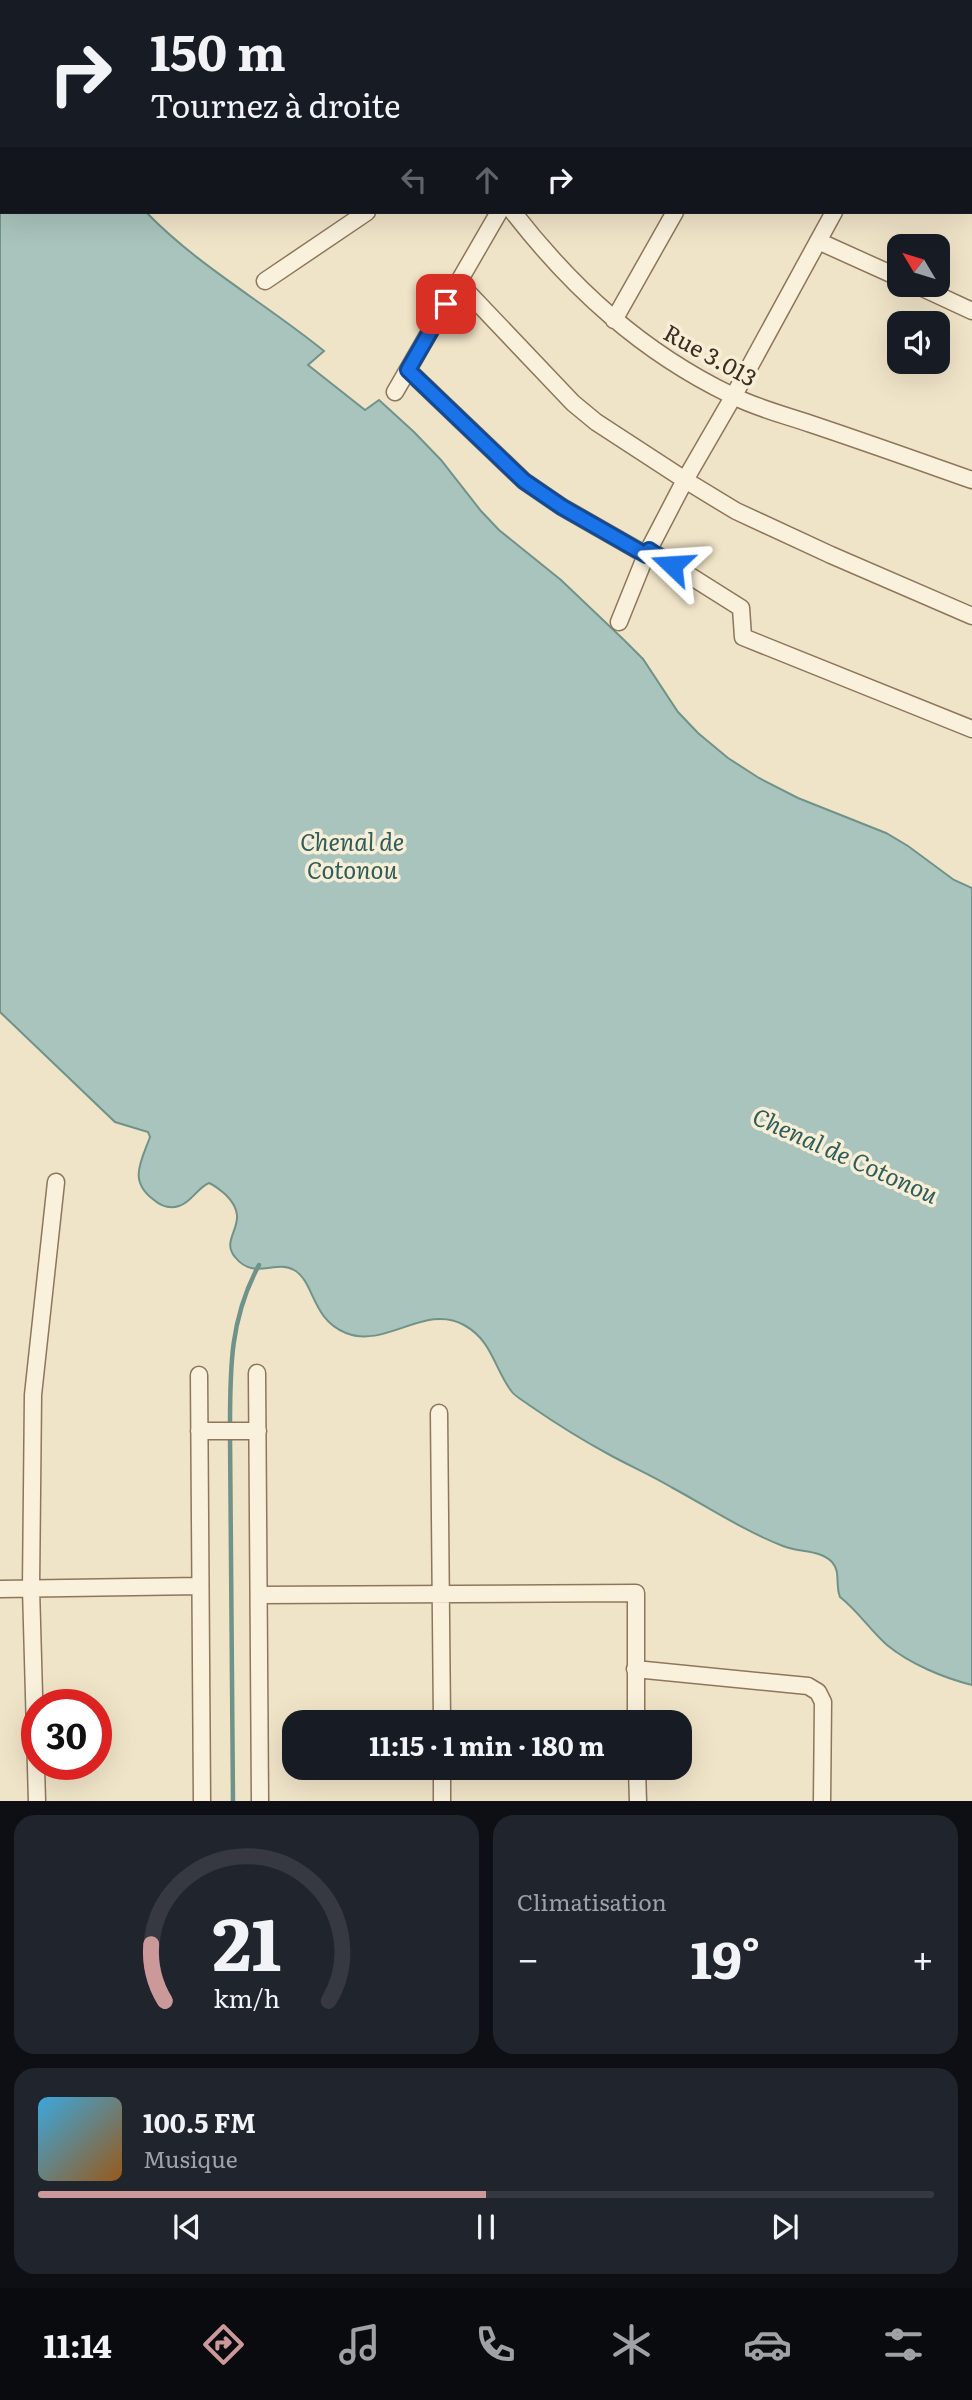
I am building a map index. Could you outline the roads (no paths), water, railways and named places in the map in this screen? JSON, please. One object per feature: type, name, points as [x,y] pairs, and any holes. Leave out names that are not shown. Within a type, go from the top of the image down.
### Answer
[{"type":"street","points":[[265,281],[364,214]]},
{"type":"street","points":[[395,392],[498,214]]},
{"type":"street","name":"Rue 3.013","points":[[515,214],[579,289],[614,320],[666,359],[733,397],[972,480]]},
{"type":"street","points":[[614,320],[674,214]]},
{"type":"street","points":[[619,622],[647,553],[685,480],[833,214]]},
{"type":"street","points":[[818,241],[887,272]]},
{"type":"street","points":[[458,282],[573,403],[596,422],[685,480],[736,512],[972,616]]},
{"type":"street","points":[[944,298],[972,311]]},
{"type":"street","points":[[408,370],[524,481],[562,507],[741,608],[743,637],[972,729]]},
{"type":"street","points":[[37,1801],[31,1588],[34,1374],[56,1182]]},
{"type":"street","points":[[257,1373],[251,1431],[259,1595],[260,1801]]},
{"type":"street","points":[[199,1375],[202,1801]]},
{"type":"street","points":[[439,1413],[442,1710]]},
{"type":"street","points":[[199,1431],[251,1431]]},
{"type":"street","points":[[0,1589],[200,1586]]},
{"type":"street","points":[[259,1595],[636,1593],[636,1710]]},
{"type":"street","points":[[635,1669],[808,1686],[818,1692],[823,1702],[822,1801]]},
{"type":"street","points":[[442,1780],[442,1801]]},
{"type":"street","points":[[637,1780],[638,1801]]},
{"type":"water","name":"Chenal de Cotonou","points":[[0,214],[148,214],[187,250],[324,351],[308,365],[365,410],[379,400],[414,432],[499,530],[561,580],[643,659],[678,712],[728,758],[798,798],[886,833],[954,880],[972,888],[972,1685],[928,1670],[887,1645],[840,1597],[835,1566],[827,1558],[783,1546],[740,1526],[589,1443],[518,1397],[506,1383],[481,1339],[464,1325],[435,1319],[376,1335],[346,1333],[326,1319],[306,1283],[294,1270],[287,1267],[257,1269],[242,1264],[231,1250],[230,1243],[237,1214],[226,1195],[209,1183],[179,1206],[166,1206],[154,1200],[141,1186],[139,1178],[140,1163],[150,1137],[148,1132],[115,1122],[0,1012]]},
{"type":"waterway","points":[[230,1426],[230,1384],[237,1324],[249,1285],[259,1265]]},
{"type":"waterway","points":[[230,1435],[233,1801]]}]
